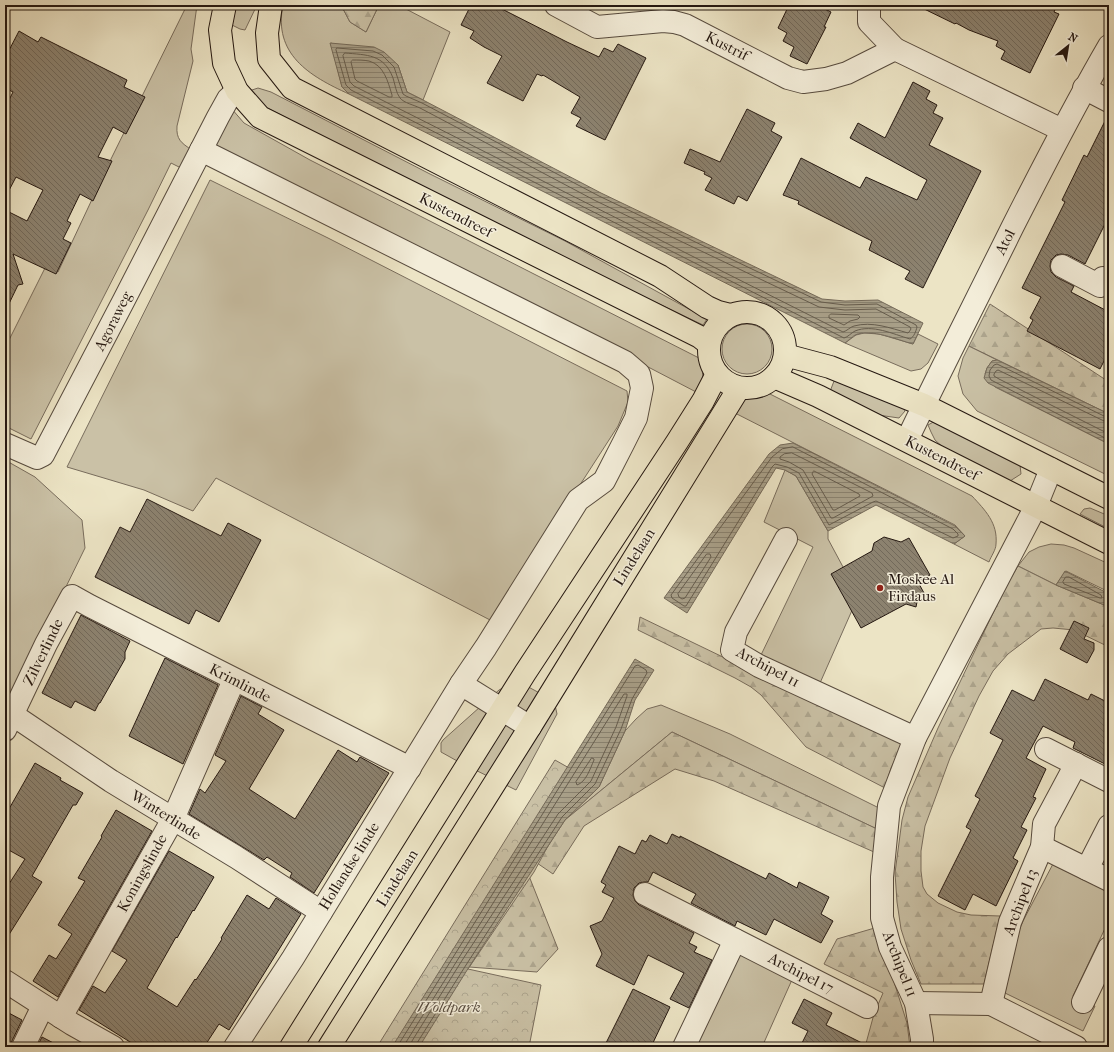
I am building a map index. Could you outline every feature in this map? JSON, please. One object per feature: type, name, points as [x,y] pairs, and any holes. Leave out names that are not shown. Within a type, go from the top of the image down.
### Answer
[{"type":"main road","name":"Kustendreef","points":[[225,5],[220,30],[224,63],[237,91],[260,117],[700,336],[709,344]]},
{"type":"main road","points":[[271,5],[267,33],[269,59],[292,88],[660,276],[707,307],[730,315]]},
{"type":"main road","points":[[744,312],[759,313],[774,323],[784,340],[785,355],[782,364],[774,377],[758,387],[739,388],[732,385],[724,381],[717,374],[711,364],[709,344],[714,329],[720,322],[730,315],[744,312]]},
{"type":"main road","points":[[785,355],[830,367],[924,405],[1109,498]]},
{"type":"main road","name":"Lindelaan","points":[[291,1047],[502,710],[681,436],[703,401],[717,374]]},
{"type":"main road","name":"Kustendreef","points":[[774,377],[818,396],[907,440],[1109,543]]},
{"type":"main road","name":"Lindelaan","points":[[329,1047],[530,727],[739,388]]},
{"type":"street","name":"Kustrif","points":[[556,5],[597,27],[662,21],[685,25],[788,78],[803,82],[826,79],[847,73],[895,49]]},
{"type":"street","points":[[870,5],[868,22],[895,49],[967,86],[1062,130]]},
{"type":"street","name":"Atol","points":[[907,440],[1062,130],[1084,88],[1109,46]]},
{"type":"street","points":[[1084,88],[1109,101]]},
{"type":"street","points":[[201,150],[228,99],[237,91]]},
{"type":"street","name":"Agoraweg","points":[[5,444],[37,458],[43,455],[201,150]]},
{"type":"street","name":"Hollandse linde","points":[[201,150],[625,362],[639,374],[642,388],[636,418],[604,481],[578,500],[486,647],[461,684],[293,958],[235,1047]]},
{"type":"street","points":[[1062,266],[1100,286],[1107,275]]},
{"type":"street","name":"Archipel 11","points":[[922,1047],[916,1003],[890,948],[882,918],[882,877],[889,806],[915,738],[1036,506],[1051,469]]},
{"type":"street","name":"Archipel 11","points":[[786,539],[736,632],[732,650],[759,666],[915,738]]},
{"type":"street","name":"Krimlinde","points":[[72,596],[234,680],[410,768]]},
{"type":"street","name":"Zilverlinde","points":[[9,722],[46,644],[72,596]]},
{"type":"street","name":"Koningslinde","points":[[23,1047],[52,1012],[173,819],[234,680]]},
{"type":"street","points":[[461,684],[530,727]]},
{"type":"street","name":"Winterlinde","points":[[9,722],[111,781],[321,912]]},
{"type":"street","points":[[1046,749],[1109,781]]},
{"type":"street","name":"Archipel 13","points":[[991,1004],[1010,922],[1042,847],[1044,824],[1076,764]]},
{"type":"street","points":[[1087,869],[1109,826]]},
{"type":"street","points":[[1042,847],[1109,880]]},
{"type":"street","name":"Archipel 17","points":[[645,894],[867,1007]]},
{"type":"street","points":[[684,1047],[735,940]]},
{"type":"street","points":[[1083,1002],[1109,948]]},
{"type":"street","points":[[5,981],[52,1012],[113,1047]]},
{"type":"street","points":[[916,1003],[991,1004],[1076,1047]]},
{"type":"green space","points":[[187,5],[197,5],[191,49],[193,61],[177,126],[177,134],[180,140],[192,150],[181,168],[171,163],[31,439],[5,426],[5,348],[46,266],[58,272],[110,161]]},
{"type":"green space","points":[[232,5],[257,5],[245,30],[230,24]]},
{"type":"green space","points":[[283,5],[341,5],[350,22],[366,32],[379,5],[402,5],[406,9],[450,32],[423,100],[407,92],[398,65],[331,43],[342,87],[349,94],[334,87],[308,71],[297,61],[289,50],[283,37],[281,22]]},
{"type":"green space","points":[[341,5],[379,5],[366,32],[350,22]]},
{"type":"green space","points":[[258,88],[271,92],[428,173],[565,241],[707,319],[703,325],[490,223],[246,97],[249,91]]},
{"type":"green space","points":[[231,108],[244,123],[310,160],[699,358],[703,376],[698,393],[514,297],[222,152],[215,143]]},
{"type":"green space","points":[[210,180],[328,238],[627,391],[628,402],[618,426],[492,621],[216,478],[193,511],[144,490],[67,467]]},
{"type":"green space","points":[[990,304],[1109,382],[1109,414],[969,346]]},
{"type":"green space","points":[[747,324],[757,326],[765,331],[770,339],[772,349],[770,359],[765,367],[757,372],[747,374],[737,372],[729,367],[724,359],[722,349],[724,339],[729,331],[737,326]]},
{"type":"green space","points":[[864,333],[879,334],[913,344],[918,334],[938,344],[928,363],[921,369],[911,371],[845,343],[856,335]]},
{"type":"green space","points":[[969,346],[997,360],[992,361],[985,374],[995,387],[1109,444],[1109,476],[977,411],[963,394],[958,376],[963,358]]},
{"type":"green space","points":[[836,376],[900,401],[905,411],[899,418],[871,414],[829,394]]},
{"type":"green space","points":[[768,393],[972,496],[990,517],[995,530],[996,546],[989,562],[954,544],[965,536],[955,525],[731,411],[746,398]]},
{"type":"green space","points":[[937,420],[1020,465],[1021,474],[1010,481],[945,449],[935,440],[928,425]]},
{"type":"green space","points":[[5,460],[35,477],[82,520],[85,548],[5,707]]},
{"type":"green space","points":[[785,470],[796,476],[828,531],[828,539],[857,593],[857,599],[820,683],[761,655],[813,547],[764,522]]},
{"type":"green space","points":[[1090,508],[1109,516],[1109,529],[1080,514],[1084,509]]},
{"type":"green space","points":[[1051,544],[1064,545],[1074,548],[1109,564],[1109,592],[1066,571],[1056,585],[1018,566],[1029,552],[1039,547]]},
{"type":"green space","points":[[1018,566],[1056,585],[1109,607],[1109,647],[1074,630],[1053,628],[1041,629],[1008,654],[993,671],[979,696],[950,758],[925,826],[921,851],[921,871],[923,887],[927,894],[938,903],[957,912],[971,915],[1000,916],[984,984],[921,984],[901,929],[897,902],[895,873],[902,820],[908,797],[938,728],[1006,586]]},
{"type":"green space","points":[[640,617],[903,744],[891,768],[885,788],[806,747],[761,695],[751,687],[638,630]]},
{"type":"green space","points":[[512,683],[523,684],[545,696],[555,705],[557,714],[516,790],[441,752],[441,743],[443,740],[499,690]]},
{"type":"green space","points":[[661,705],[730,734],[879,808],[877,829],[672,732],[565,820],[599,787],[625,731],[647,709]]},
{"type":"green space","points":[[672,732],[877,829],[874,852],[714,781],[675,769],[584,826],[553,874],[537,863],[565,820]]},
{"type":"green space","name":"Woldpark","points":[[555,760],[585,777],[534,872],[468,969],[541,985],[529,1047],[377,1047]]},
{"type":"green space","points":[[1054,862],[1109,889],[1109,920],[1073,996],[1095,1006],[1083,1031],[1005,993],[1014,943],[1023,921]]},
{"type":"green space","points":[[529,876],[558,949],[537,972],[469,967]]},
{"type":"green space","points":[[878,927],[907,1023],[910,1047],[865,1047],[874,1014],[883,993],[824,964],[837,939]]},
{"type":"green space","points":[[743,948],[795,973],[762,1047],[696,1047]]},
{"type":"water","points":[[330,43],[374,47],[384,52],[398,65],[407,92],[601,193],[822,299],[845,301],[878,300],[923,323],[913,344],[884,335],[869,333],[855,335],[845,343],[349,94],[342,87]]},
{"type":"water","points":[[997,360],[1109,414],[1109,444],[988,383],[984,378],[987,368],[992,361]]},
{"type":"water","points":[[793,443],[955,526],[965,536],[954,544],[876,505],[828,531],[796,476],[785,470],[776,468],[687,613],[664,598],[769,454],[780,445]]},
{"type":"water","points":[[1065,571],[1109,594],[1109,607],[1056,585]]},
{"type":"water","points":[[635,659],[654,670],[635,700],[625,731],[599,787],[565,820],[469,967],[419,1047],[392,1047]]},
{"type":"building","points":[[471,5],[494,5],[599,57],[604,48],[613,52],[618,44],[646,58],[605,140],[576,126],[581,118],[571,113],[580,97],[543,75],[537,74],[523,101],[487,83],[502,56],[470,38],[474,31],[461,25]]},
{"type":"building","points":[[789,5],[817,5],[831,12],[824,27],[826,27],[807,64],[790,56],[794,47],[783,41],[787,33],[778,28]]},
{"type":"building","points":[[916,5],[1057,5],[1054,12],[1059,14],[1030,73],[1001,59],[1005,51],[996,46],[998,41],[969,30],[956,23],[955,24]]},
{"type":"building","points":[[19,31],[38,42],[41,37],[127,80],[124,87],[145,97],[126,134],[113,127],[98,157],[112,161],[93,201],[80,194],[67,221],[71,223],[63,239],[71,243],[56,274],[13,254],[23,284],[18,285],[5,312],[5,210],[27,221],[43,190],[16,177],[5,198],[5,108],[13,92],[5,88],[5,58]]},
{"type":"building","points":[[913,82],[930,91],[926,99],[937,105],[933,113],[943,118],[929,145],[981,171],[923,288],[905,279],[910,271],[869,250],[872,241],[798,204],[799,201],[783,195],[801,158],[860,188],[866,177],[917,200],[927,180],[850,138],[858,123],[885,138]]},
{"type":"building","points":[[747,109],[775,123],[771,131],[782,137],[747,201],[738,196],[734,204],[705,190],[712,178],[704,174],[705,172],[684,163],[690,149],[720,162]]},
{"type":"building","points":[[1109,113],[1109,227],[1105,224],[1085,264],[1068,255],[1061,254],[1056,255],[1051,260],[1050,266],[1051,272],[1056,277],[1074,286],[1071,292],[1109,312],[1109,351],[1100,369],[1027,331],[1033,320],[1030,318],[1041,297],[1022,288],[1065,202],[1062,200],[1084,155],[1087,157]]},
{"type":"building","points":[[147,499],[221,536],[228,523],[261,540],[219,622],[196,610],[189,624],[95,577],[120,527],[130,532]]},
{"type":"building","name":"Moskee Al Firdaus","points":[[884,537],[901,542],[909,538],[930,575],[918,582],[924,593],[918,597],[916,607],[906,604],[861,628],[831,574],[872,551],[874,543]]},
{"type":"building","points":[[81,615],[130,641],[125,652],[125,659],[95,711],[75,701],[71,708],[42,693]]},
{"type":"building","points":[[1074,621],[1089,628],[1084,639],[1094,643],[1094,650],[1087,663],[1060,649]]},
{"type":"building","points":[[165,658],[218,685],[183,764],[129,736]]},
{"type":"building","points":[[1045,679],[1088,700],[1091,694],[1109,703],[1109,766],[1073,748],[1075,742],[1043,726],[1026,758],[1046,769],[1033,797],[1036,798],[1021,827],[1027,830],[1013,858],[1018,861],[996,906],[973,894],[965,910],[938,896],[971,830],[966,827],[980,799],[975,796],[1003,740],[990,733],[1012,690],[1034,701]]},
{"type":"building","points":[[241,696],[262,707],[258,714],[284,730],[249,789],[295,819],[338,750],[357,762],[360,757],[389,773],[314,893],[290,877],[292,873],[267,857],[264,860],[189,814],[200,789],[205,793],[226,761],[215,755]]},
{"type":"building","points":[[35,763],[83,793],[76,805],[73,805],[32,876],[42,882],[5,941],[5,890],[25,859],[5,848],[5,816]]},
{"type":"building","points":[[116,810],[152,831],[58,997],[33,981],[49,955],[56,959],[72,934],[58,925],[85,881],[78,878]]},
{"type":"building","points":[[672,834],[680,838],[680,836],[766,879],[769,873],[797,888],[799,882],[829,897],[821,914],[833,921],[821,943],[774,919],[766,935],[737,921],[735,926],[691,903],[696,894],[653,872],[648,882],[639,883],[634,888],[633,895],[635,901],[639,905],[694,933],[689,943],[697,947],[694,952],[712,960],[689,1008],[670,999],[684,973],[648,955],[634,985],[596,966],[602,954],[590,926],[602,921],[614,898],[602,892],[606,885],[601,882],[619,846],[635,854],[642,840],[646,842],[650,835],[667,844]]},
{"type":"building","points":[[169,851],[214,877],[177,938],[176,937],[147,988],[177,1007],[209,960],[247,895],[269,909],[276,898],[301,914],[229,1030],[219,1024],[204,1047],[138,1047],[79,1010],[93,986],[105,993],[127,960],[112,951]]},
{"type":"building","points":[[633,989],[670,1007],[651,1047],[604,1047]]},
{"type":"building","points":[[804,999],[832,1013],[826,1025],[870,1047],[800,1047],[808,1031],[792,1023]]},
{"type":"building","points":[[5,1011],[22,1020],[11,1043],[5,1040]]},
{"type":"building","points":[[42,1037],[61,1047],[37,1047]]},
{"type":"place","name":"Moskee Al Firdaus","points":[[880,588]]}]
